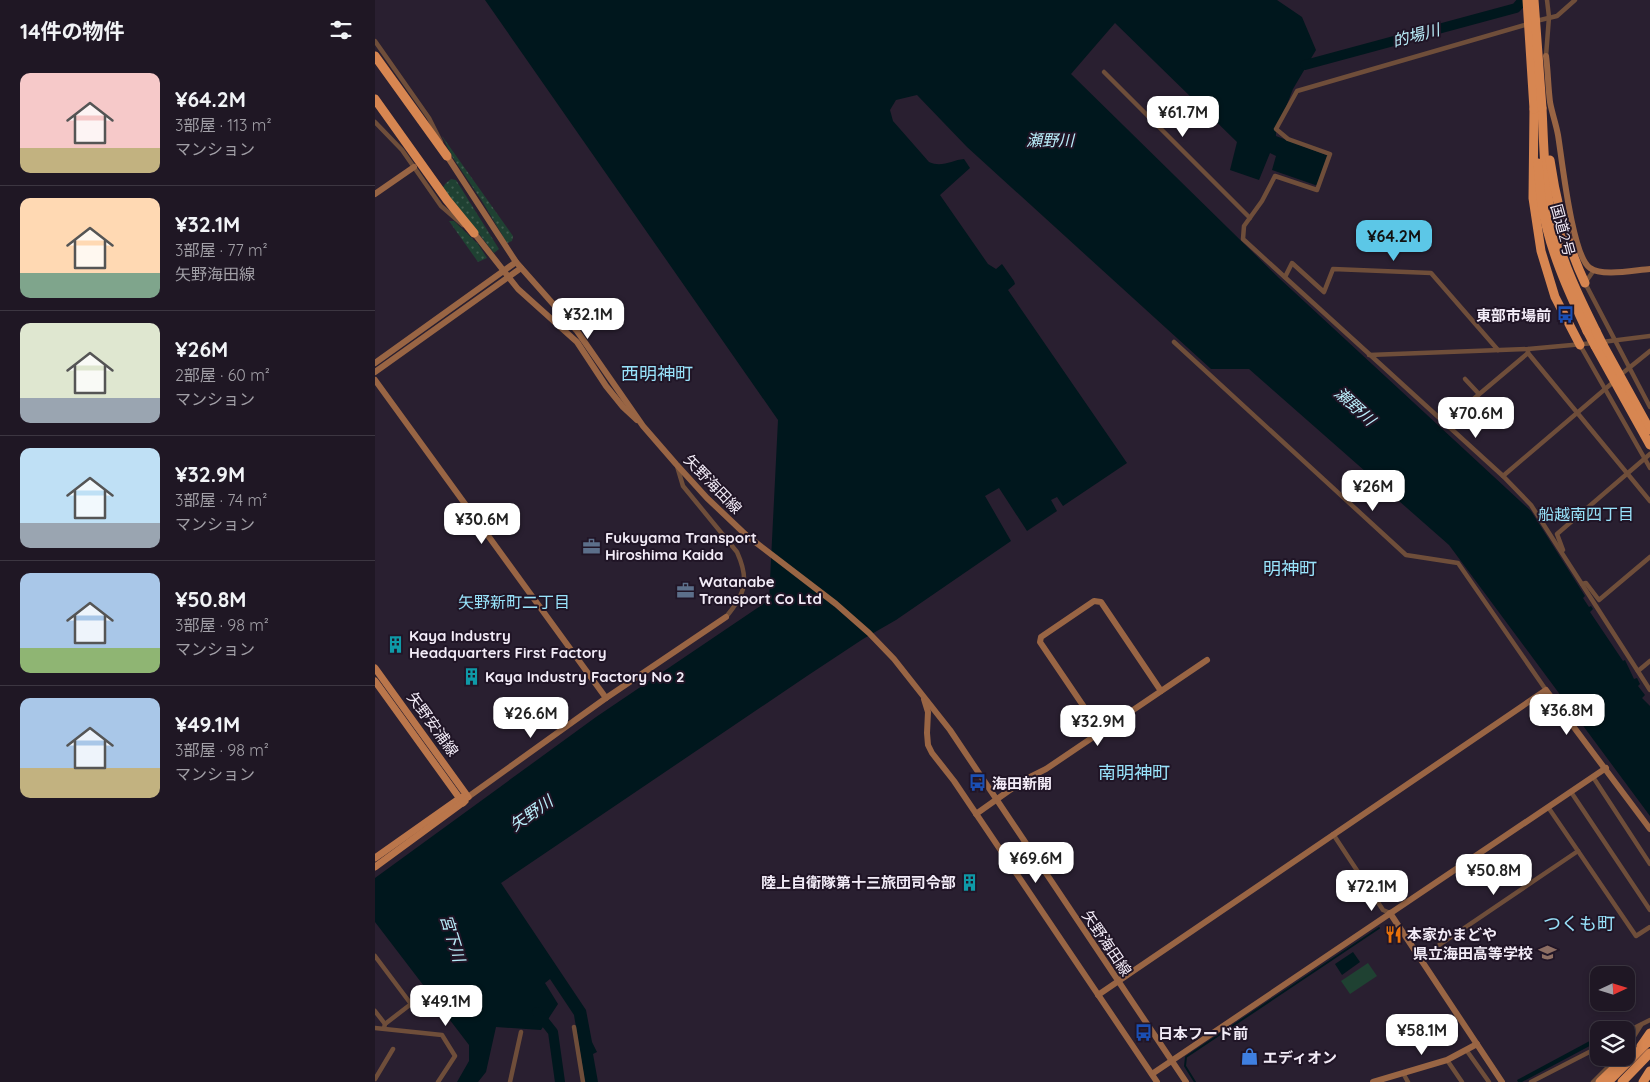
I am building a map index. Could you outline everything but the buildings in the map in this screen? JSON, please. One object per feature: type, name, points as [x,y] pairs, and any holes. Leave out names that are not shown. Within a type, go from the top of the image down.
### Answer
[{"type":"highway","points":[[1527,0],[1540,136],[1533,198],[1541,251],[1555,297],[1580,345]]},
{"type":"highway","points":[[1535,0],[1538,108]]},
{"type":"highway","points":[[375,56],[447,156]]},
{"type":"highway","points":[[375,99],[447,200],[474,233]]},
{"type":"highway","points":[[1540,136],[1551,169],[1563,222],[1579,271],[1585,283]]},
{"type":"highway","name":"国道2号","points":[[1540,136],[1541,204],[1546,228],[1561,274],[1650,445]]},
{"type":"highway","name":"国道2号","points":[[1599,346],[1650,430]]},
{"type":"highway","points":[[1623,1082],[1628,1068],[1650,1033]]},
{"type":"highway","points":[[1635,1050],[1650,1038]]},
{"type":"highway","points":[[1608,1082],[1650,1038]]},
{"type":"highway","points":[[1623,1082],[1650,1052]]},
{"type":"highway","points":[[1600,1082],[1617,1066]]},
{"type":"highway","points":[[1643,1082],[1650,1071]]},
{"type":"main road","name":"矢野安浦線","points":[[375,668],[464,799]]},
{"type":"main road","name":"矢野安浦線","points":[[375,681],[464,799]]},
{"type":"main road","points":[[375,858],[464,799]]},
{"type":"main road","points":[[375,867],[464,799]]},
{"type":"street","points":[[1575,0],[1557,16],[1549,16],[1297,91],[1276,129],[1288,139],[1330,154],[1317,190],[1275,176],[1262,201],[1244,226],[1243,239],[1503,476],[1531,505],[1650,690]]},
{"type":"street","points":[[1548,1],[1549,16],[1546,56],[1551,103],[1558,134],[1572,222],[1583,258],[1587,266],[1594,270],[1606,272],[1650,269]]},
{"type":"street","points":[[375,41],[429,118],[447,156]]},
{"type":"street","points":[[1103,72],[1250,218]]},
{"type":"street","points":[[375,122],[402,150],[441,206],[474,233]]},
{"type":"street","name":"矢野海田線","points":[[447,156],[516,262],[577,331],[643,426]]},
{"type":"street","points":[[375,194],[414,167]]},
{"type":"street","name":"矢野海田線","points":[[474,233],[508,278],[577,342],[611,393],[707,498],[746,535],[864,628],[894,659],[950,730],[1186,1082]]},
{"type":"street","points":[[375,363],[516,262]]},
{"type":"street","points":[[1285,277],[1292,263],[1324,292],[1333,269],[1431,273],[1499,350]]},
{"type":"street","points":[[375,372],[521,268]]},
{"type":"street","points":[[1594,270],[1585,283],[1650,407]]},
{"type":"street","points":[[1369,355],[1499,350],[1528,351],[1650,336]]},
{"type":"street","points":[[1175,342],[1406,555],[1458,564],[1546,690],[1650,829]]},
{"type":"street","points":[[1580,345],[1650,468]]},
{"type":"street","points":[[1445,423],[1528,351]]},
{"type":"street","points":[[1528,351],[1650,502]]},
{"type":"street","points":[[1624,372],[1650,351]]},
{"type":"street","points":[[1465,379],[1479,394]]},
{"type":"street","points":[[375,380],[606,698]]},
{"type":"street","points":[[1503,476],[1611,384]]},
{"type":"street","points":[[1566,559],[1557,534],[1649,454]]},
{"type":"street","points":[[464,799],[606,698],[726,617],[740,599],[744,590],[745,572],[743,564],[737,552],[683,486],[676,464]]},
{"type":"street","points":[[1582,584],[1587,583],[1599,600],[1650,557]]},
{"type":"street","points":[[1101,732],[1040,642],[1041,637],[1094,601],[1101,602],[1161,692]]},
{"type":"street","points":[[976,814],[1024,780],[1046,769],[1207,660]]},
{"type":"street","points":[[1638,671],[1650,661]]},
{"type":"street","points":[[1098,994],[1546,690]]},
{"type":"street","name":"矢野海田線","points":[[923,695],[928,712],[927,737],[930,749],[1157,1082]]},
{"type":"street","points":[[1151,1074],[1606,768]]},
{"type":"street","points":[[1593,777],[1650,864]]},
{"type":"street","points":[[1571,792],[1650,910]]},
{"type":"street","points":[[1548,807],[1636,936],[1650,927]]},
{"type":"street","points":[[1333,834],[1383,910],[1390,914],[1420,958],[1502,1082]]},
{"type":"street","points":[[1420,958],[1578,850]]},
{"type":"street","points":[[375,956],[411,1004],[384,1026]]},
{"type":"street","points":[[375,1011],[384,1026]]},
{"type":"street","points":[[1635,1028],[1650,1020]]},
{"type":"street","points":[[1635,1034],[1641,1025]]},
{"type":"street","points":[[375,1028],[384,1026],[442,1035],[455,1056],[438,1082]]},
{"type":"street","points":[[574,1027],[583,1082]]},
{"type":"street","points":[[510,1082],[521,1032]]},
{"type":"street","points":[[1373,1082],[1447,1060],[1477,1044]]},
{"type":"street","points":[[375,1079],[393,1049]]},
{"type":"street","points":[[1467,1051],[1489,1082]]},
{"type":"street","points":[[1531,1082],[1590,1052]]},
{"type":"street","points":[[1447,1060],[1462,1082]]},
{"type":"street","points":[[1593,1082],[1609,1066]]},
{"type":"street","points":[[1403,1073],[1408,1082]]},
{"type":"green space","points":[[442,136],[513,236],[512,241],[507,243],[453,158]]},
{"type":"green space","points":[[451,179],[456,180],[499,249],[494,253],[443,188]]},
{"type":"green space","points":[[449,221],[454,221],[478,244],[487,258],[478,262]]},
{"type":"green space","points":[[1368,963],[1377,976],[1350,994],[1341,981]]},
{"type":"water","points":[[485,0],[1277,0],[1302,17],[1316,50],[1293,89],[1276,136],[1329,156],[1318,186],[1272,170],[1276,156],[1270,153],[1259,180],[1230,170],[1237,142],[1115,23],[1071,74],[1279,278],[1531,511],[1585,596],[1583,598],[1589,607],[1591,606],[1593,609],[1590,612],[1623,661],[1625,660],[1634,679],[1637,678],[1640,684],[1638,686],[1645,695],[1642,698],[1650,706],[1650,816],[1449,545],[1249,369],[1211,369],[967,147],[917,95],[896,100],[890,110],[893,121],[929,162],[943,164],[964,159],[970,168],[940,195],[988,264],[996,269],[1002,264],[1014,281],[1015,284],[1008,290],[1127,463],[1063,506],[1057,497],[1051,500],[1057,511],[1027,531],[999,488],[985,496],[1011,541],[896,620],[807,676],[501,883],[586,1010],[592,1042],[597,1052],[593,1054],[598,1082],[585,1082],[574,1015],[550,979],[545,983],[558,1004],[541,1030],[496,1027],[486,1072],[478,1082],[457,1082],[469,1061],[469,1045],[375,922],[375,878],[596,717],[769,600],[778,420]]},
{"type":"water","points":[[1353,952],[1360,962],[1342,975],[1335,964]]},
{"type":"water","points":[[1590,1041],[1590,1046],[1522,1082],[1517,1080]]},
{"type":"waterway","name":"的場川","points":[[1305,65],[1516,8],[1523,0]]},
{"type":"waterway","points":[[1195,1082],[1185,1066],[1186,1057],[1379,928]]},
{"type":"waterway","name":"矢野川","points":[[537,1012],[553,1032],[560,1082]]},
{"type":"place","name":"東部市場前","points":[[1565,315]]},
{"type":"place","name":"Fukuyama Transport Hiroshima Kaida","points":[[591,546]]},
{"type":"place","name":"Watanabe Transport Co Ltd","points":[[685,590]]},
{"type":"place","name":"Kaya Industry Headquarters First Factory","points":[[395,644]]},
{"type":"place","name":"Kaya Industry Factory No 2","points":[[471,676]]},
{"type":"place","name":"海田新開","points":[[978,783]]},
{"type":"place","name":"陸上自衛隊第十三旅団司令部","points":[[970,882]]},
{"type":"place","name":"本家かまどや","points":[[1393,934]]},
{"type":"place","name":"県立海田高等学校","points":[[1547,953]]},
{"type":"place","name":"日本フード前","points":[[1144,1033]]},
{"type":"place","name":"エディオン","points":[[1249,1057]]},
{"type":"district","name":"西明神町","points":[[657,373]]},
{"type":"district","name":"船越南四丁目","points":[[1586,514]]},
{"type":"district","name":"明神町","points":[[1290,568]]},
{"type":"district","name":"矢野新町二丁目","points":[[514,602]]},
{"type":"district","name":"南明神町","points":[[1134,772]]},
{"type":"district","name":"つくも町","points":[[1579,923]]},
{"type":"water label","name":"瀬野川","points":[[1050,140]]},
{"type":"water label","name":"瀬野川","points":[[1355,406]]},
{"type":"water label","name":"宮下川","points":[[453,938]]}]
